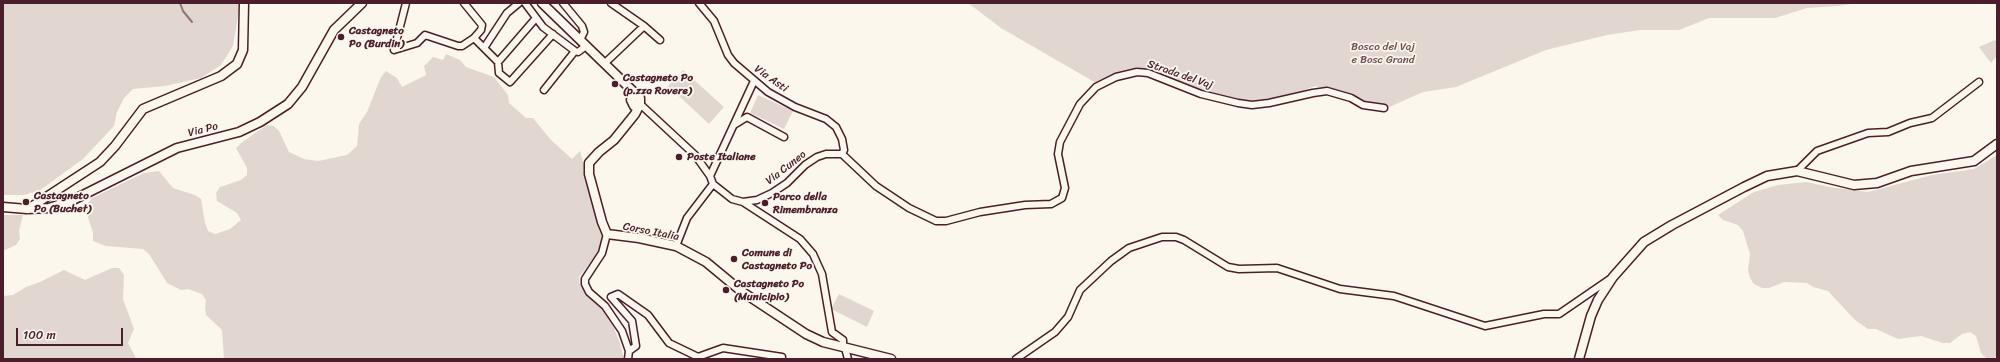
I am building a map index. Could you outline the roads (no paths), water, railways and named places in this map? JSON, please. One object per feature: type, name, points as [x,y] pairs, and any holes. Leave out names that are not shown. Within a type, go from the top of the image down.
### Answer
[{"type":"street","points":[[27,209],[100,162],[115,146],[143,109],[221,76],[237,64],[243,50],[244,3]]},
{"type":"street","name":"Via Po","points":[[3,207],[27,209],[49,208],[73,200],[177,148],[239,132],[260,122],[288,104],[302,87],[334,30],[362,3]]},
{"type":"street","points":[[406,3],[394,50],[413,45],[425,35],[458,46],[462,46],[474,38],[481,30],[482,25],[464,3]]},
{"type":"street","points":[[484,48],[507,13],[519,3]]},
{"type":"street","points":[[525,3],[542,28],[553,34],[575,51]]},
{"type":"street","points":[[542,3],[605,63],[624,84],[636,102],[695,155],[710,176],[713,184],[732,199],[743,202],[800,240],[813,254],[822,274],[832,332],[843,340],[848,359]]},
{"type":"street","points":[[544,90],[575,51],[578,52],[583,43],[584,32],[582,26],[563,3]]},
{"type":"street","points":[[611,3],[644,26],[660,40]]},
{"type":"street","name":"Via Asti","points":[[699,3],[714,21],[730,58],[768,92],[795,106],[826,119],[836,127],[842,139],[844,150],[842,154]]},
{"type":"street","points":[[498,62],[536,18]]},
{"type":"street","points":[[605,63],[644,26]]},
{"type":"street","points":[[474,38],[498,62],[499,73],[510,82],[553,34]]},
{"type":"street","name":"Strada del Vaj","points":[[842,154],[876,186],[909,208],[936,221],[946,221],[980,212],[1025,205],[1051,204],[1062,198],[1065,188],[1058,154],[1060,142],[1067,126],[1080,104],[1089,94],[1107,80],[1121,76],[1137,72],[1148,74],[1201,94],[1252,105],[1269,103],[1313,93],[1327,92],[1350,98],[1363,105],[1384,108]]},
{"type":"street","points":[[710,176],[754,81]]},
{"type":"street","points":[[1797,171],[1817,151],[1868,133],[1888,132],[1910,123],[1932,118],[1979,82]]},
{"type":"street","name":"Corso Italia","points":[[636,102],[630,118],[614,140],[591,159],[588,167],[602,222],[607,234],[639,238],[676,246],[706,262],[741,291],[806,334],[823,342],[891,359]]},
{"type":"street","points":[[734,125],[747,117],[784,137]]},
{"type":"street","points":[[1579,359],[1591,316],[1613,277],[1644,242],[1667,228],[1759,179],[1774,174],[1797,171],[1825,176],[1854,185],[1865,185],[1911,171],[1974,161],[1997,144]]},
{"type":"street","name":"Via Cuneo","points":[[743,202],[757,200],[772,193],[787,183],[805,165],[817,157],[826,154],[842,154]]},
{"type":"street","points":[[676,246],[687,218],[713,184]]},
{"type":"street","points":[[607,234],[602,253],[594,263],[585,279],[585,284],[589,292],[605,306],[622,331],[629,351],[628,359]]},
{"type":"street","points":[[1016,359],[1055,332],[1068,317],[1080,290],[1111,261],[1129,248],[1162,237],[1176,237],[1184,240],[1228,266],[1239,269],[1276,268],[1340,289],[1394,296],[1485,326],[1544,314],[1559,314],[1613,277]]},
{"type":"street","points":[[629,351],[636,346],[632,321],[611,297],[618,294],[648,314],[669,343],[698,357],[723,348],[782,357]]},
{"type":"waterway","points":[[180,3],[183,11],[192,22]]},
{"type":"place","name":"Castagneto Po (Burdin)","points":[[341,37]]},
{"type":"place","name":"Castagneto Po (p.zza Rovere)","points":[[615,84]]},
{"type":"place","name":"Poste Italiane","points":[[679,157]]},
{"type":"place","name":"Castagneto Po (Buchet)","points":[[26,202]]},
{"type":"place","name":"Parco della Rimembranza","points":[[765,203]]},
{"type":"place","name":"Comune di Castagneto Po","points":[[734,259]]},
{"type":"place","name":"Castagneto Po (Municipio)","points":[[726,290]]},
{"type":"park label","name":"Bosco del Vaj e Bosc Grand","points":[[1383,53]]}]
